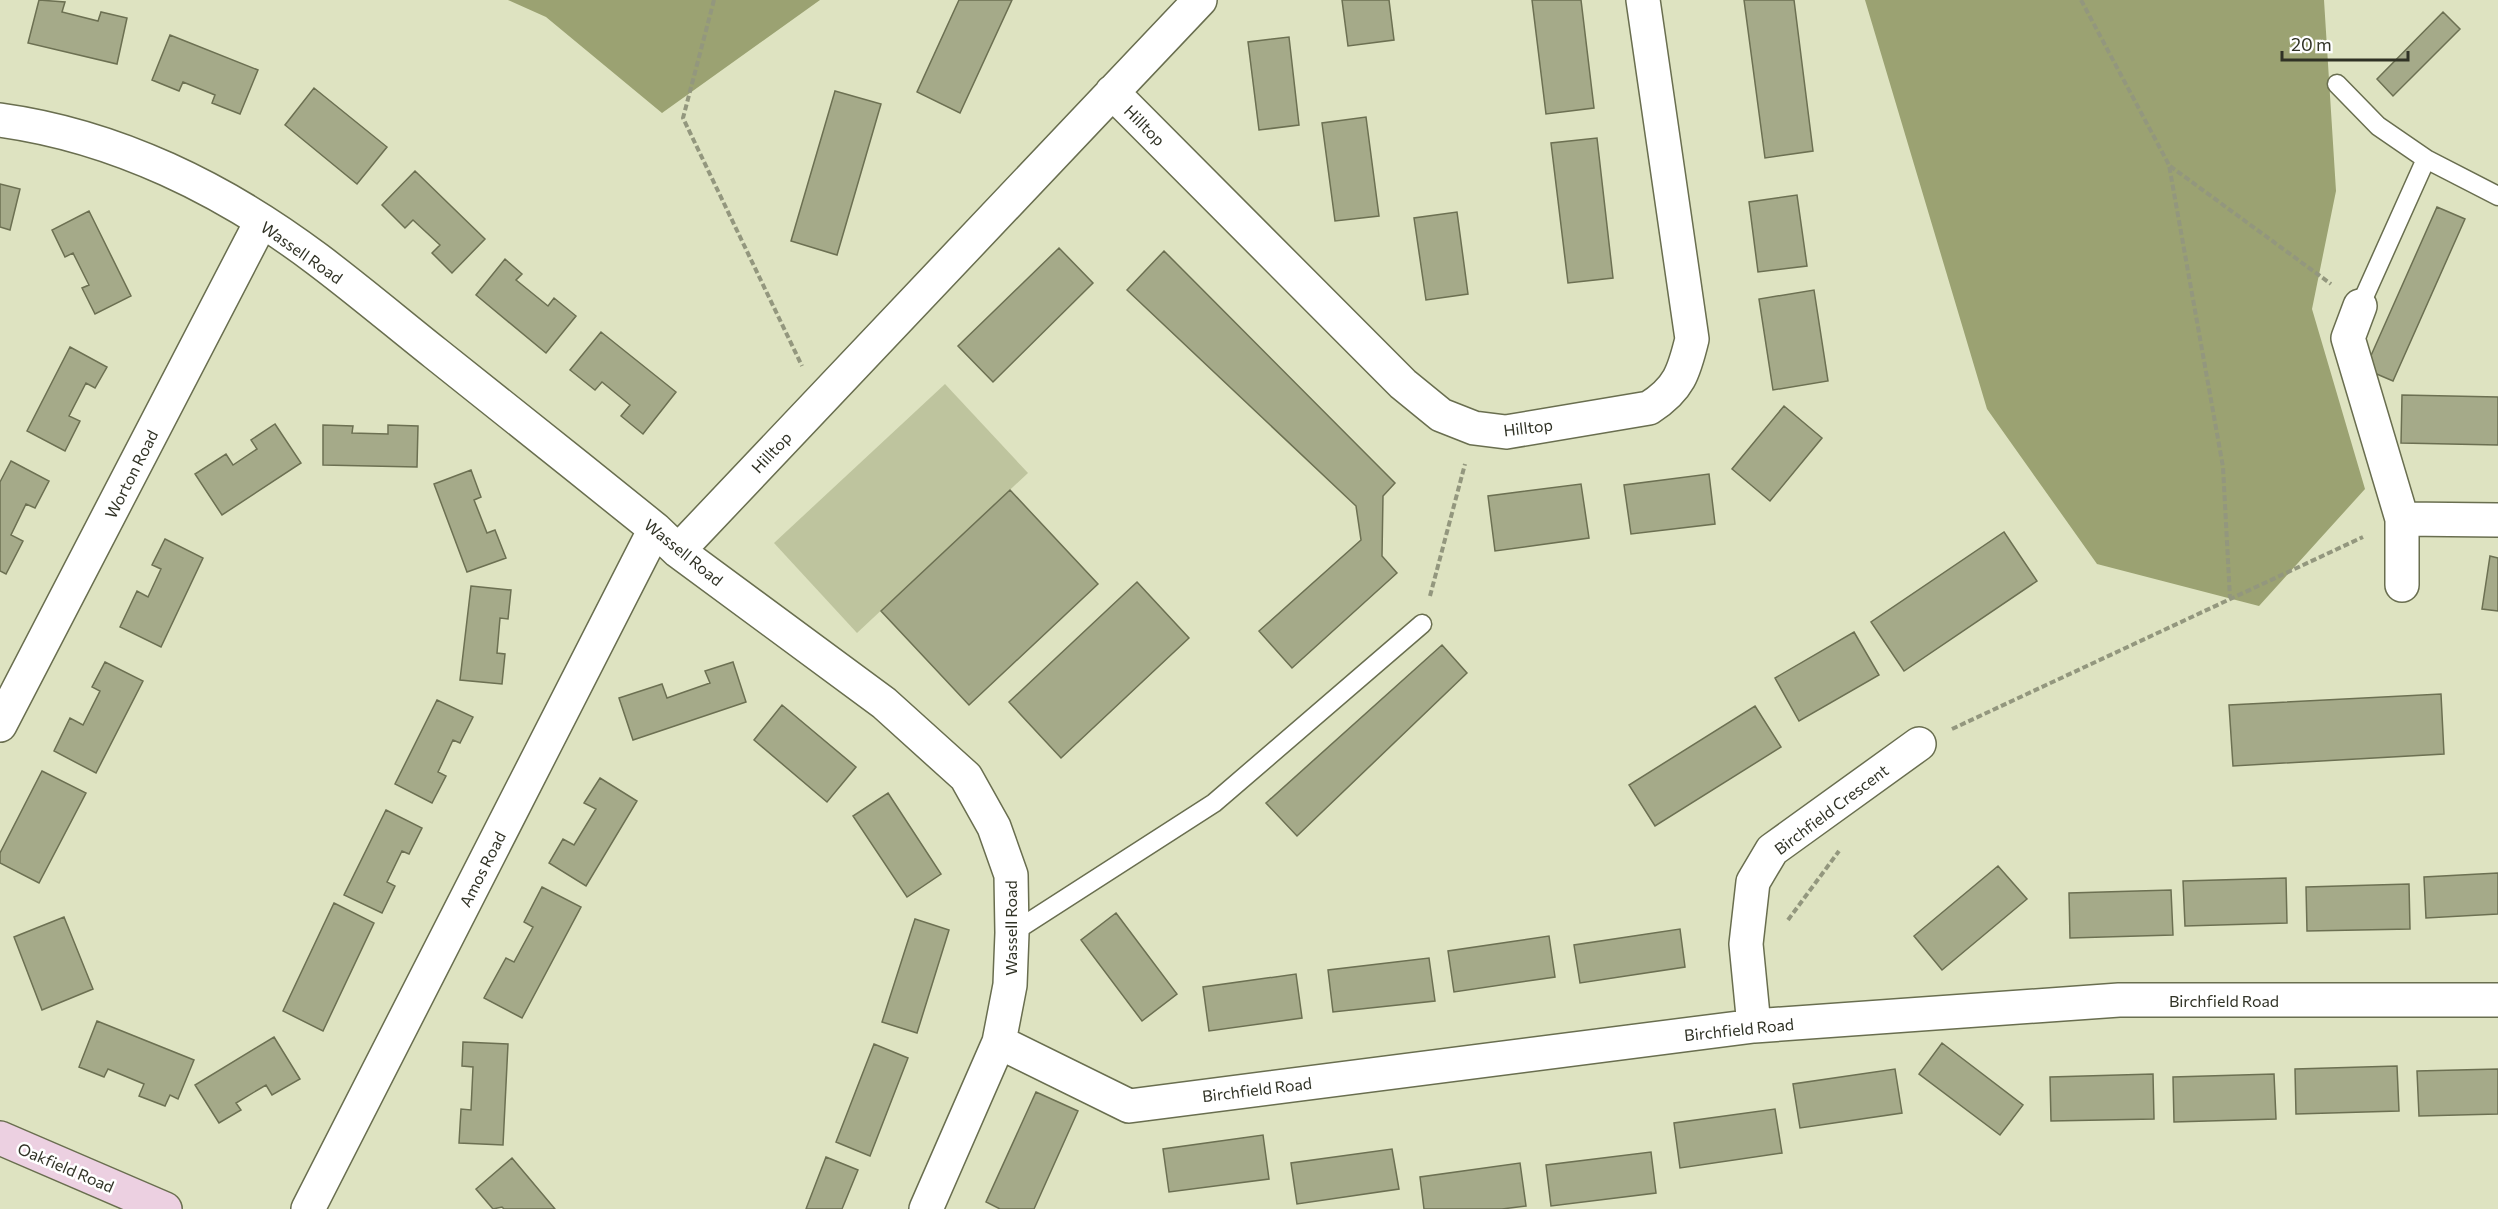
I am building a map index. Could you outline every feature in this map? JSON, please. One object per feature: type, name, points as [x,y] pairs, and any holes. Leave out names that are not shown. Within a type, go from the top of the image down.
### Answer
[{"type":"street","name":"Hilltop","points":[[667,540],[819,402],[1200,0]]},
{"type":"street","name":"Hilltop","points":[[1112,92],[1403,384],[1442,415],[1474,428],[1506,432],[1649,408],[1668,396],[1684,369],[1692,339],[1643,0]]},
{"type":"street","name":"Wassell Road","points":[[0,120],[57,130],[104,143],[160,165],[206,187],[316,258],[667,540],[884,703],[966,777],[994,827],[1011,875],[1010,985],[999,1042],[926,1209]]},
{"type":"street","name":"Worton Road","points":[[0,725],[261,222]]},
{"type":"street","points":[[2360,306],[2348,338],[2402,519],[2402,585]]},
{"type":"street","points":[[2402,519],[2498,520]]},
{"type":"street","name":"Amos Road","points":[[308,1209],[667,540]]},
{"type":"street","name":"Birchfield Crescent","points":[[1754,1026],[1746,944],[1753,882],[1772,850],[1919,744]]},
{"type":"street","name":"Birchfield Road","points":[[999,1042],[1129,1106],[1754,1026],[2119,1000],[2498,1000]]},
{"type":"street","name":"Oakfield Road","points":[[0,1138],[165,1209]]},
{"type":"lane","points":[[2337,84],[2378,126],[2426,159],[2498,196]]},
{"type":"lane","points":[[2360,306],[2426,159]]},
{"type":"lane","points":[[1012,933],[1214,803],[1422,624]]},
{"type":"path","points":[[714,0],[683,118],[819,402]]},
{"type":"path","points":[[2081,0],[2169,165],[2223,467],[2230,598]]},
{"type":"path","points":[[2169,165],[2360,306]]},
{"type":"path","points":[[1422,624],[1474,428]]},
{"type":"path","points":[[1919,744],[2402,519]]},
{"type":"path","points":[[1784,925],[1841,849]]},
{"type":"green space","points":[[508,0],[820,0],[662,113],[546,17]]},
{"type":"green space","points":[[1865,0],[2324,0],[2336,191],[2312,309],[2365,489],[2259,606],[2097,564],[1987,409]]},
{"type":"green space","points":[[945,384],[1028,473],[857,633],[774,543]]},
{"type":"building","points":[[39,0],[65,2],[62,12],[98,21],[101,12],[127,18],[117,64],[28,43]]},
{"type":"building","points":[[959,0],[1012,0],[960,113],[917,92]]},
{"type":"building","points":[[1342,0],[1389,0],[1394,40],[1348,46]]},
{"type":"building","points":[[1532,0],[1581,0],[1594,108],[1546,114]]},
{"type":"building","points":[[1744,0],[1794,0],[1813,151],[1765,158]]},
{"type":"building","points":[[2443,12],[2460,29],[2393,96],[2377,79]]},
{"type":"building","points":[[170,35],[258,70],[240,114],[212,103],[215,95],[183,82],[179,91],[152,80]]},
{"type":"building","points":[[1289,37],[1299,125],[1259,130],[1248,42]]},
{"type":"building","points":[[314,88],[387,147],[357,184],[285,125]]},
{"type":"building","points":[[835,91],[881,104],[837,255],[791,241]]},
{"type":"building","points":[[1366,117],[1379,216],[1335,221],[1322,123]]},
{"type":"building","points":[[1597,138],[1613,278],[1568,283],[1551,143]]},
{"type":"building","points":[[415,171],[485,239],[452,273],[432,253],[440,245],[413,220],[405,228],[382,205]]},
{"type":"building","points":[[0,184],[20,189],[10,230],[0,227]]},
{"type":"building","points":[[1797,195],[1807,266],[1758,272],[1749,202]]},
{"type":"building","points":[[2437,207],[2465,219],[2393,381],[2365,369]]},
{"type":"building","points":[[89,211],[131,296],[95,314],[82,288],[89,285],[73,253],[65,257],[52,230]]},
{"type":"building","points":[[1457,212],[1468,294],[1426,300],[1414,218]]},
{"type":"building","points":[[1059,248],[1093,283],[993,382],[958,346]]},
{"type":"building","points":[[1164,251],[1395,483],[1383,496],[1382,556],[1397,573],[1292,668],[1259,631],[1361,540],[1356,506],[1127,290]]},
{"type":"building","points":[[505,259],[522,274],[516,280],[548,306],[554,298],[576,316],[546,353],[476,295]]},
{"type":"building","points":[[1814,290],[1828,381],[1773,390],[1759,299]]},
{"type":"building","points":[[601,332],[676,392],[643,434],[621,416],[630,405],[602,382],[595,390],[570,370]]},
{"type":"building","points":[[70,347],[107,367],[95,388],[86,383],[69,416],[80,421],[65,451],[27,431]]},
{"type":"building","points":[[2402,395],[2498,397],[2498,445],[2401,443]]},
{"type":"building","points":[[1784,406],[1822,438],[1770,501],[1732,469]]},
{"type":"building","points":[[275,424],[301,463],[222,515],[195,474],[226,454],[233,465],[257,449],[251,440]]},
{"type":"building","points":[[323,425],[353,426],[352,433],[388,434],[388,425],[418,426],[417,467],[323,465]]},
{"type":"building","points":[[11,461],[49,481],[35,508],[26,504],[11,535],[23,541],[6,574],[0,571],[0,482]]},
{"type":"building","points":[[471,470],[481,497],[474,500],[487,533],[495,530],[506,558],[467,572],[434,484]]},
{"type":"building","points":[[1709,474],[1715,524],[1631,534],[1624,485]]},
{"type":"building","points":[[1581,484],[1589,538],[1495,551],[1488,496]]},
{"type":"building","points":[[1010,490],[1098,584],[969,705],[881,611]]},
{"type":"building","points":[[2004,532],[2037,581],[1904,671],[1871,622]]},
{"type":"building","points":[[165,539],[203,558],[161,647],[120,627],[137,591],[148,597],[161,569],[152,565]]},
{"type":"building","points":[[2490,556],[2498,558],[2498,611],[2482,609]]},
{"type":"building","points":[[1137,582],[1189,638],[1061,758],[1009,702]]},
{"type":"building","points":[[471,586],[511,590],[508,619],[500,618],[497,653],[505,654],[502,684],[460,680]]},
{"type":"building","points":[[1854,632],[1879,675],[1799,721],[1775,678]]},
{"type":"building","points":[[1442,645],[1467,673],[1297,836],[1266,803]]},
{"type":"building","points":[[105,662],[143,681],[96,773],[54,751],[70,718],[83,725],[100,691],[92,687]]},
{"type":"building","points":[[733,662],[746,702],[633,740],[619,698],[662,684],[667,698],[710,683],[705,671]]},
{"type":"building","points":[[2441,694],[2444,754],[2233,766],[2229,705]]},
{"type":"building","points":[[437,700],[473,717],[460,743],[453,740],[438,772],[446,776],[432,803],[395,784]]},
{"type":"building","points":[[782,705],[856,767],[827,802],[754,740]]},
{"type":"building","points":[[1755,706],[1781,747],[1655,826],[1629,785]]},
{"type":"building","points":[[42,771],[86,793],[39,883],[0,863],[0,853]]},
{"type":"building","points":[[600,778],[637,801],[586,886],[549,863],[563,839],[574,845],[596,809],[584,803]]},
{"type":"building","points":[[888,793],[941,874],[907,897],[853,816]]},
{"type":"building","points":[[386,810],[422,828],[409,854],[402,851],[387,882],[395,886],[382,913],[344,895]]},
{"type":"building","points":[[1998,866],[2027,899],[1942,970],[1914,936]]},
{"type":"building","points":[[2498,873],[2498,914],[2426,918],[2424,877]]},
{"type":"building","points":[[2286,878],[2287,923],[2185,926],[2183,881]]},
{"type":"building","points":[[2409,884],[2410,929],[2307,931],[2306,887]]},
{"type":"building","points":[[542,887],[581,907],[522,1018],[484,998],[506,958],[514,962],[533,927],[524,922]]},
{"type":"building","points":[[2171,890],[2173,935],[2070,938],[2069,893]]},
{"type":"building","points":[[334,903],[374,923],[323,1031],[283,1011]]},
{"type":"building","points":[[1116,913],[1177,994],[1142,1021],[1081,940]]},
{"type":"building","points":[[64,917],[93,989],[42,1010],[14,937]]},
{"type":"building","points":[[915,919],[949,930],[917,1033],[882,1022]]},
{"type":"building","points":[[1680,929],[1685,967],[1580,983],[1574,945]]},
{"type":"building","points":[[1549,936],[1555,977],[1454,992],[1448,951]]},
{"type":"building","points":[[1429,958],[1435,1001],[1333,1012],[1328,970]]},
{"type":"building","points":[[1296,974],[1302,1018],[1209,1031],[1203,987]]},
{"type":"building","points":[[97,1021],[194,1060],[178,1099],[170,1095],[165,1106],[139,1096],[144,1084],[108,1069],[104,1077],[79,1067]]},
{"type":"building","points":[[274,1037],[300,1079],[272,1095],[266,1085],[236,1103],[241,1110],[219,1123],[195,1085]]},
{"type":"building","points":[[463,1042],[508,1044],[503,1145],[459,1143],[461,1109],[471,1110],[473,1067],[462,1066]]},
{"type":"building","points":[[1942,1043],[2023,1105],[2000,1135],[1919,1074]]},
{"type":"building","points":[[874,1044],[908,1058],[870,1156],[836,1142]]},
{"type":"building","points":[[2397,1066],[2399,1111],[2296,1114],[2295,1069]]},
{"type":"building","points":[[1895,1069],[1902,1113],[1800,1128],[1793,1084]]},
{"type":"building","points":[[2498,1069],[2498,1114],[2419,1116],[2417,1071]]},
{"type":"building","points":[[2153,1074],[2154,1119],[2051,1121],[2050,1077]]},
{"type":"building","points":[[2274,1074],[2276,1119],[2174,1122],[2173,1077]]},
{"type":"building","points":[[1036,1092],[1078,1111],[1034,1209],[1000,1209],[986,1202]]},
{"type":"building","points":[[1775,1109],[1782,1153],[1680,1168],[1674,1123]]},
{"type":"building","points":[[1263,1135],[1269,1179],[1169,1192],[1163,1149]]},
{"type":"building","points":[[1392,1149],[1399,1189],[1297,1204],[1291,1163]]},
{"type":"building","points":[[1651,1152],[1656,1193],[1551,1206],[1546,1165]]},
{"type":"building","points":[[826,1157],[858,1170],[842,1209],[806,1209]]},
{"type":"building","points":[[512,1158],[555,1209],[504,1209],[502,1207],[493,1209],[476,1189]]},
{"type":"building","points":[[1520,1163],[1526,1206],[1502,1209],[1424,1209],[1420,1177]]}]
